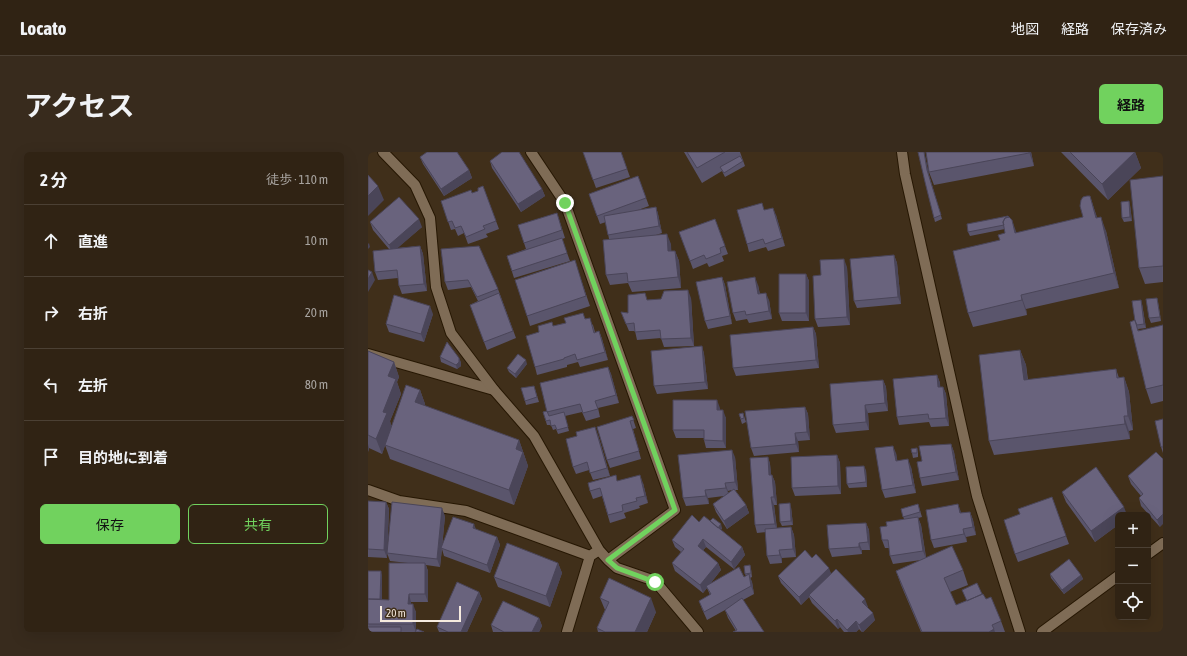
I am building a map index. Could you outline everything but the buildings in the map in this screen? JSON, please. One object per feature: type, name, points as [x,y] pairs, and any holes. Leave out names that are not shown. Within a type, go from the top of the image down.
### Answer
[{"type":"street","points":[[383,152],[415,185],[430,218],[436,287],[451,333],[494,390],[534,436],[599,550],[617,568],[655,582],[698,632]]},
{"type":"street","points":[[531,152],[565,203],[675,510],[608,560]]},
{"type":"street","points":[[902,152],[905,174],[977,496],[1020,632]]},
{"type":"street","points":[[368,354],[494,390]]},
{"type":"street","points":[[368,490],[399,501],[466,511],[590,556]]},
{"type":"street","points":[[1151,552],[1163,543]]},
{"type":"street","points":[[567,632],[590,556],[599,550]]},
{"type":"street","points":[[1042,632],[1115,578]]},
{"type":"route","points":[[565,203],[675,510],[608,560],[617,568],[655,582]]}]
